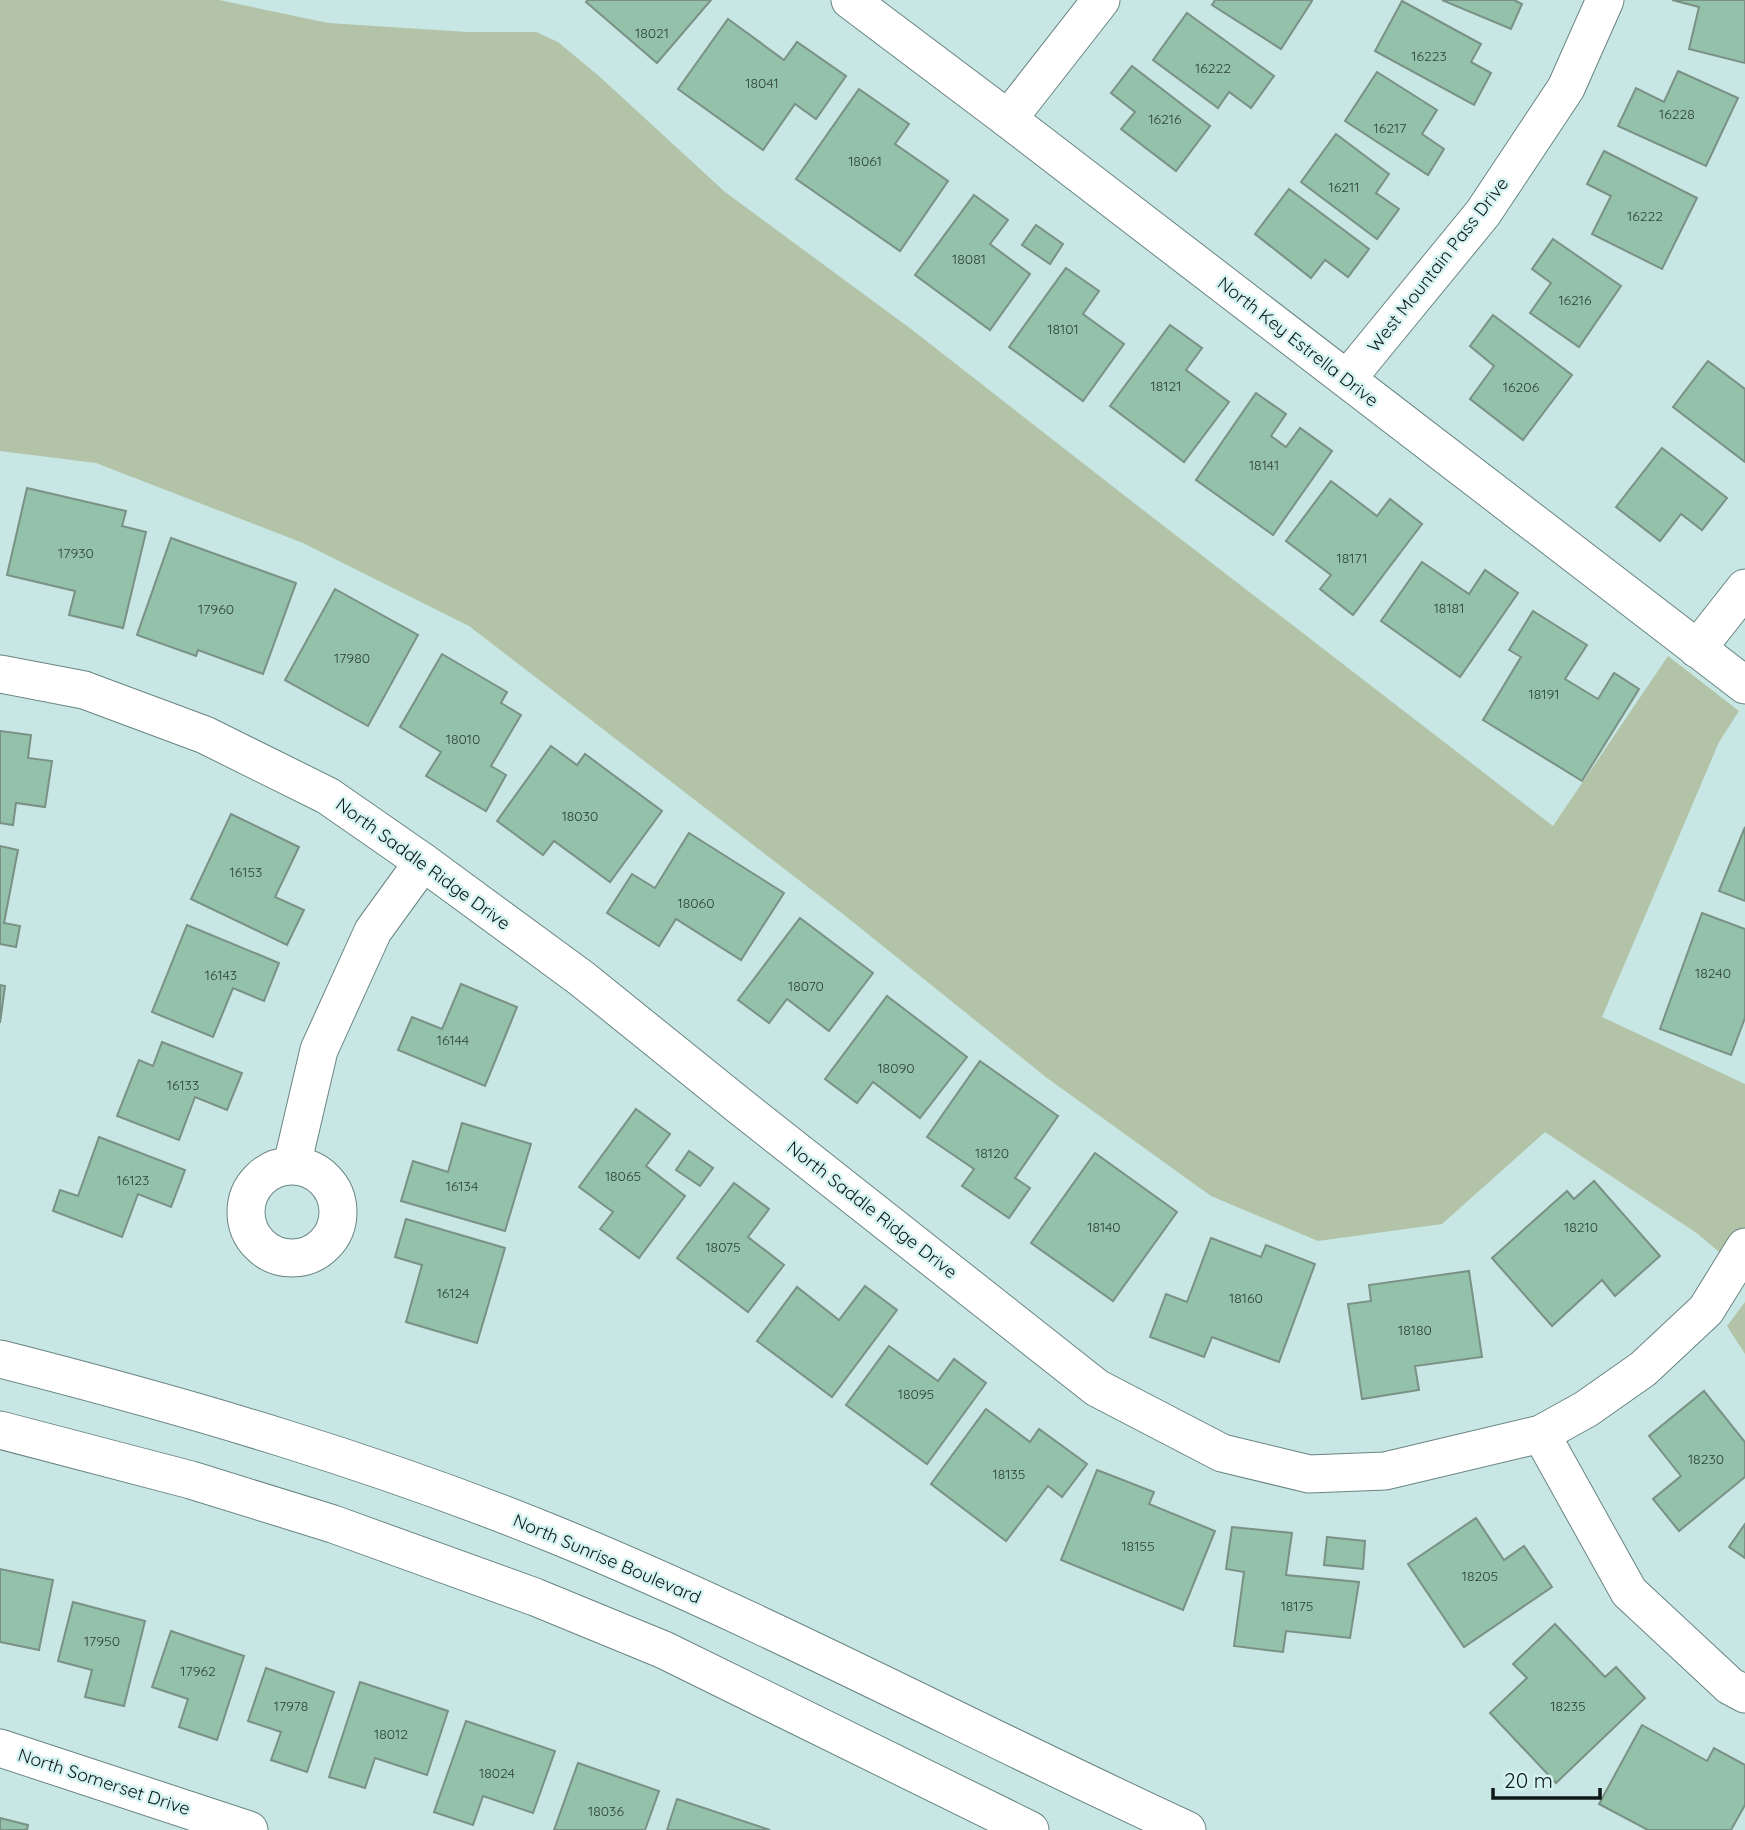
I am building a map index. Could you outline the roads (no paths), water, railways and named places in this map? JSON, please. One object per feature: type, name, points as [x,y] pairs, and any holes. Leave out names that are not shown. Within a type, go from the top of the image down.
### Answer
[{"type":"street","name":"North Key Estrella Drive","points":[[850,0],[1745,685]]},
{"type":"street","points":[[1008,119],[1101,0]]},
{"type":"street","name":"West Mountain Pass Drive","points":[[1347,379],[1483,213],[1566,88],[1605,0]]},
{"type":"street","points":[[1697,649],[1745,588]]},
{"type":"street","name":"North Saddle Ridge Drive","points":[[0,674],[85,690],[205,735],[328,796],[581,978],[1097,1388],[1222,1454],[1309,1474],[1385,1471],[1541,1434],[1586,1409],[1643,1369],[1706,1310],[1745,1247]]},
{"type":"street","points":[[292,1166],[319,1050],[373,930],[423,862]]},
{"type":"street","name":"North Sunrise Boulevard","points":[[0,1359],[211,1415],[417,1482],[556,1535],[796,1642],[1187,1830]]},
{"type":"street","points":[[0,1430],[191,1480],[333,1524],[535,1597],[664,1650],[1030,1830]]},
{"type":"street","points":[[1541,1434],[1629,1591],[1730,1686],[1745,1694]]},
{"type":"street","name":"North Somerset Drive","points":[[0,1748],[248,1830]]}]
